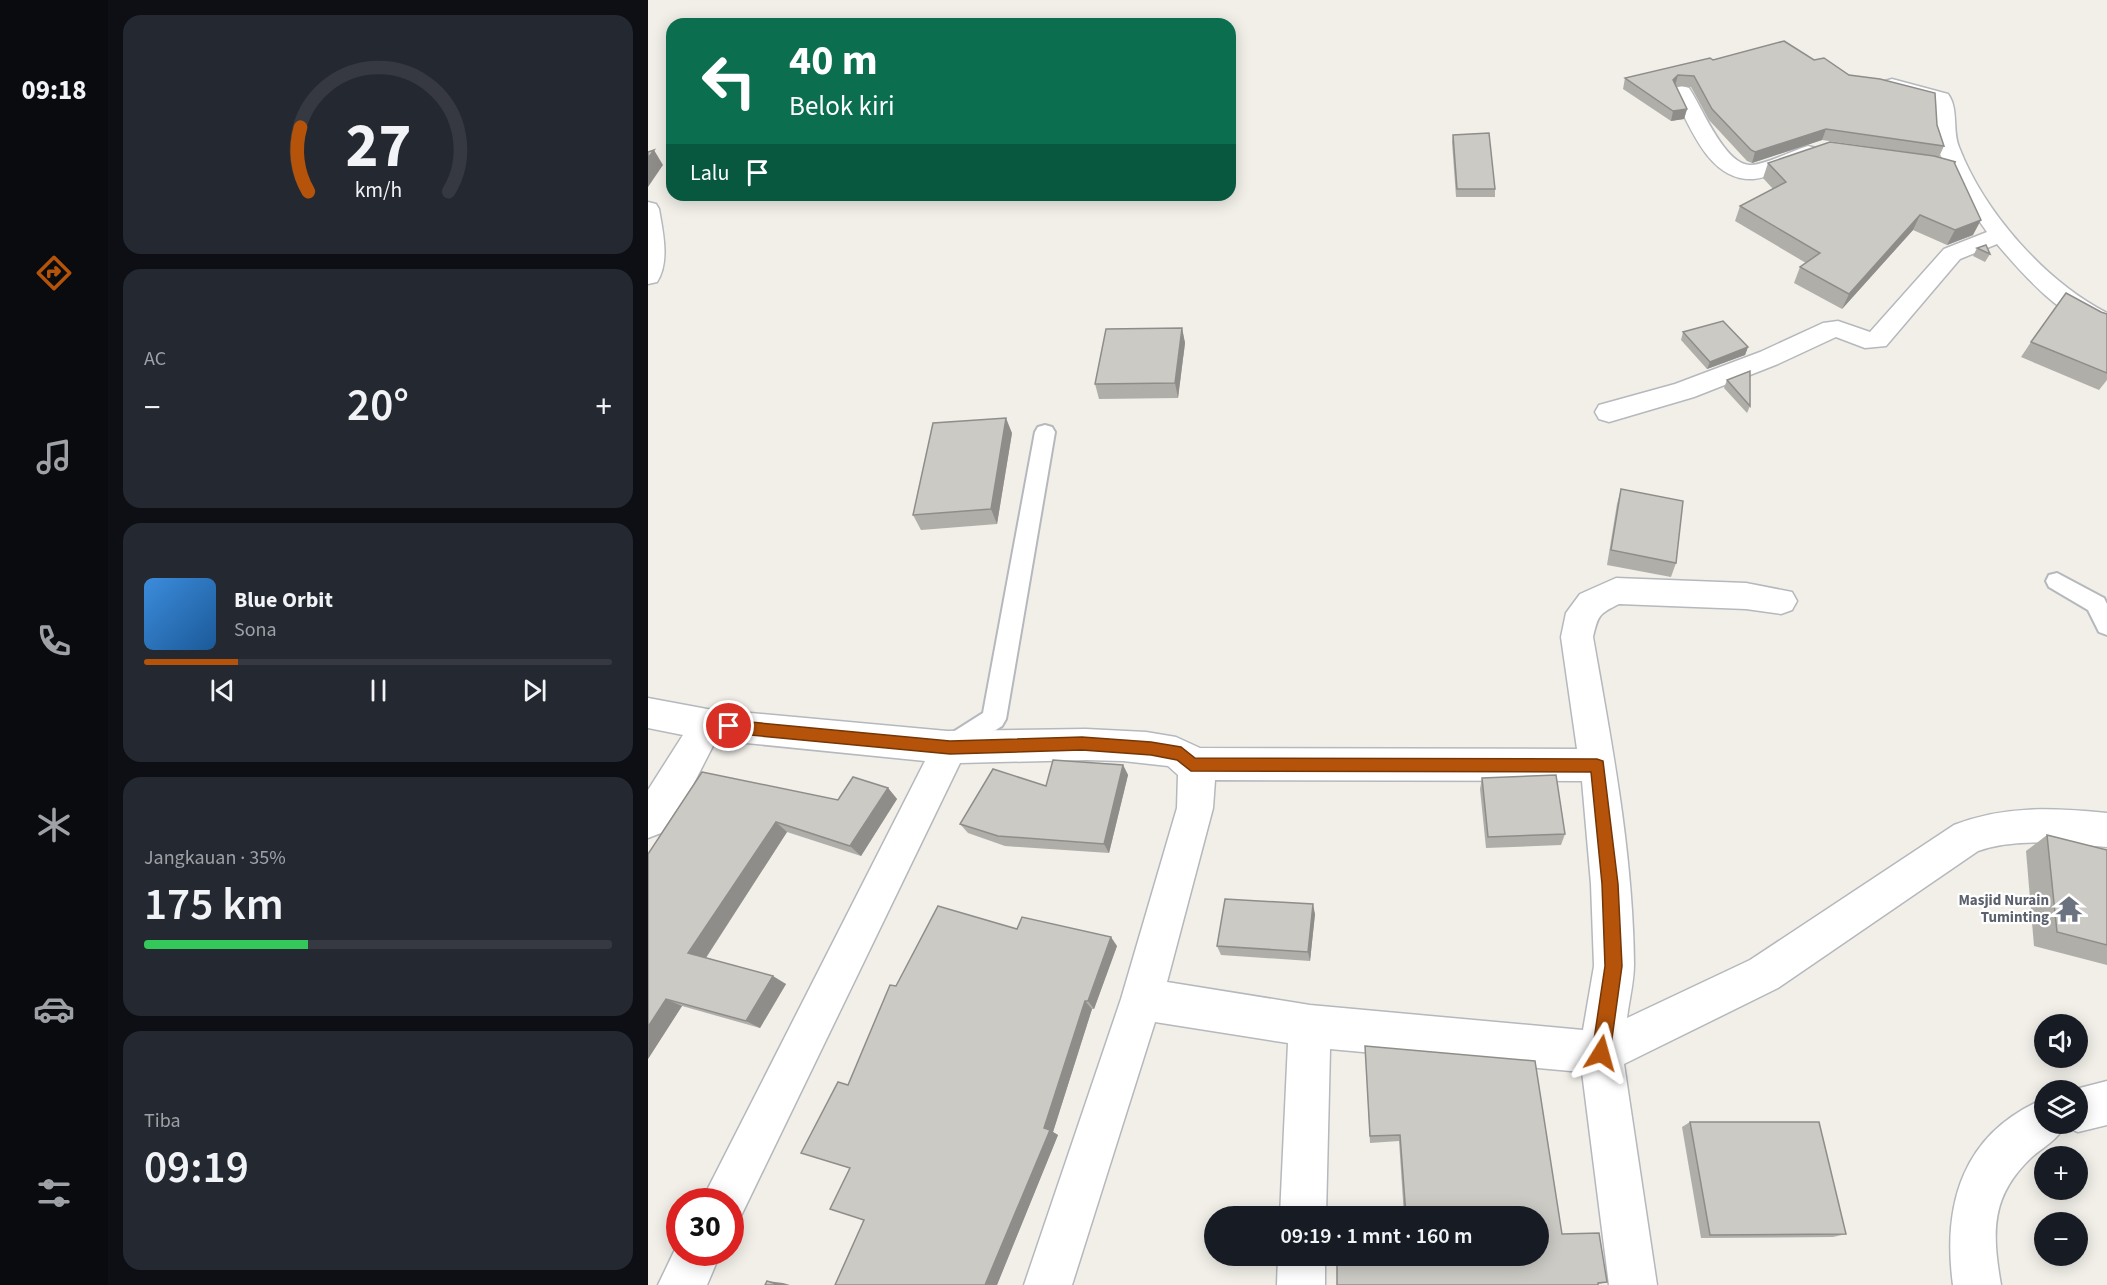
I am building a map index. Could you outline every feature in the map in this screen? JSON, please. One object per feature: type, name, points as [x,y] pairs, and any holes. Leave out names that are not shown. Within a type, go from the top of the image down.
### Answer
[{"type":"street","points":[[1882,83],[1941,98],[1942,127],[1947,148],[1977,203],[2032,269],[2075,306],[2107,323]]},
{"type":"street","points":[[1682,92],[1715,151],[1735,170],[1754,171],[1818,148],[1833,148]]},
{"type":"street","points":[[1936,164],[1959,171]]},
{"type":"street","points":[[648,209],[653,248],[648,277]]},
{"type":"street","points":[[1609,412],[1684,391],[1769,358],[1832,329],[1844,330],[1862,339],[1877,340],[1952,254],[1986,238],[2002,234]]},
{"type":"street","points":[[1634,1285],[1601,1053],[1614,966],[1610,884],[1597,765],[1577,637],[1582,613],[1591,603],[1616,591],[1722,595],[1781,601]]},
{"type":"street","points":[[648,713],[707,724],[950,748],[1082,744],[1151,748],[1181,754],[1197,771],[1196,808],[1142,999],[1048,1285]]},
{"type":"street","points":[[648,821],[680,774],[707,724]]},
{"type":"street","points":[[731,1188],[950,748]]},
{"type":"street","points":[[1191,764],[1597,765]]},
{"type":"street","points":[[1142,999],[1310,1026],[1601,1053],[1764,974],[1967,837],[1988,829],[2036,824],[2107,830]]},
{"type":"street","points":[[1303,1206],[1310,1026]]},
{"type":"street","points":[[2088,1108],[2107,1103]]},
{"type":"street","points":[[1977,1285],[1972,1230],[1980,1186],[2006,1149],[2034,1128]]},
{"type":"street","points":[[682,1285],[691,1266]]},
{"type":"street","points":[[1301,1285],[1302,1266]]},
{"type":"lane","points":[[950,748],[994,719],[1045,432]]},
{"type":"lane","points":[[2057,581],[2096,604],[2107,626]]},
{"type":"building","points":[[1784,41],[1814,60],[1824,58],[1849,75],[1880,79],[1935,93],[1937,125],[1944,146],[1826,129],[1755,152],[1712,109],[1694,76],[1678,75],[1673,80],[1687,109],[1673,111],[1625,78],[1710,58],[1713,60]]},
{"type":"building","points":[[1489,133],[1495,189],[1457,189],[1453,135]]},
{"type":"building","points":[[1830,142],[1934,156],[1956,162],[1954,162],[1981,220],[1955,230],[1920,215],[1849,294],[1800,267],[1820,253],[1740,206],[1786,182],[1768,163]]},
{"type":"building","points":[[1986,245],[1990,254],[1977,248]]},
{"type":"building","points":[[2066,293],[2107,314],[2107,373],[2031,342]]},
{"type":"building","points":[[1723,321],[1748,347],[1710,362],[1683,332]]},
{"type":"building","points":[[1182,328],[1175,383],[1095,384],[1106,329]]},
{"type":"building","points":[[1750,371],[1750,406],[1727,380]]},
{"type":"building","points":[[1006,418],[991,509],[913,515],[933,423]]},
{"type":"building","points":[[1621,489],[1683,501],[1676,563],[1611,550]]},
{"type":"building","points":[[1053,760],[1123,765],[1104,844],[998,836],[960,824],[993,769],[1046,786]]},
{"type":"building","points":[[702,772],[838,800],[853,777],[888,788],[850,846],[776,822],[688,953],[773,976],[746,1021],[666,999],[648,1027],[648,854]]},
{"type":"building","points":[[1556,775],[1565,834],[1488,837],[1482,778]]},
{"type":"building","points":[[2047,835],[2107,850],[2107,945],[2057,932]]},
{"type":"building","points":[[1225,899],[1313,904],[1308,952],[1217,946]]},
{"type":"building","points":[[938,906],[1017,929],[1022,917],[1111,937],[1088,1001],[1085,1001],[1044,1128],[1050,1130],[985,1285],[835,1285],[864,1220],[830,1209],[850,1168],[801,1153],[838,1082],[848,1085],[890,985],[896,986]]},
{"type":"building","points":[[1365,1046],[1535,1061],[1562,1234],[1599,1233],[1607,1282],[1598,1283],[1598,1285],[1337,1285],[1337,1266],[1549,1266],[1549,1206],[1405,1206],[1400,1135],[1370,1136]]},
{"type":"building","points":[[1690,1122],[1819,1122],[1846,1234],[1710,1235]]},
{"type":"building","points":[[767,1281],[779,1285],[765,1285]]},
{"type":"place","name":"Masjid Nurain Tuminting","points":[[2069,909]]},
{"type":"route","points":[[729,726],[950,748],[1082,744],[1151,748],[1181,754],[1191,764],[1597,765],[1603,802],[1610,884],[1614,966],[1601,1053]]}]
